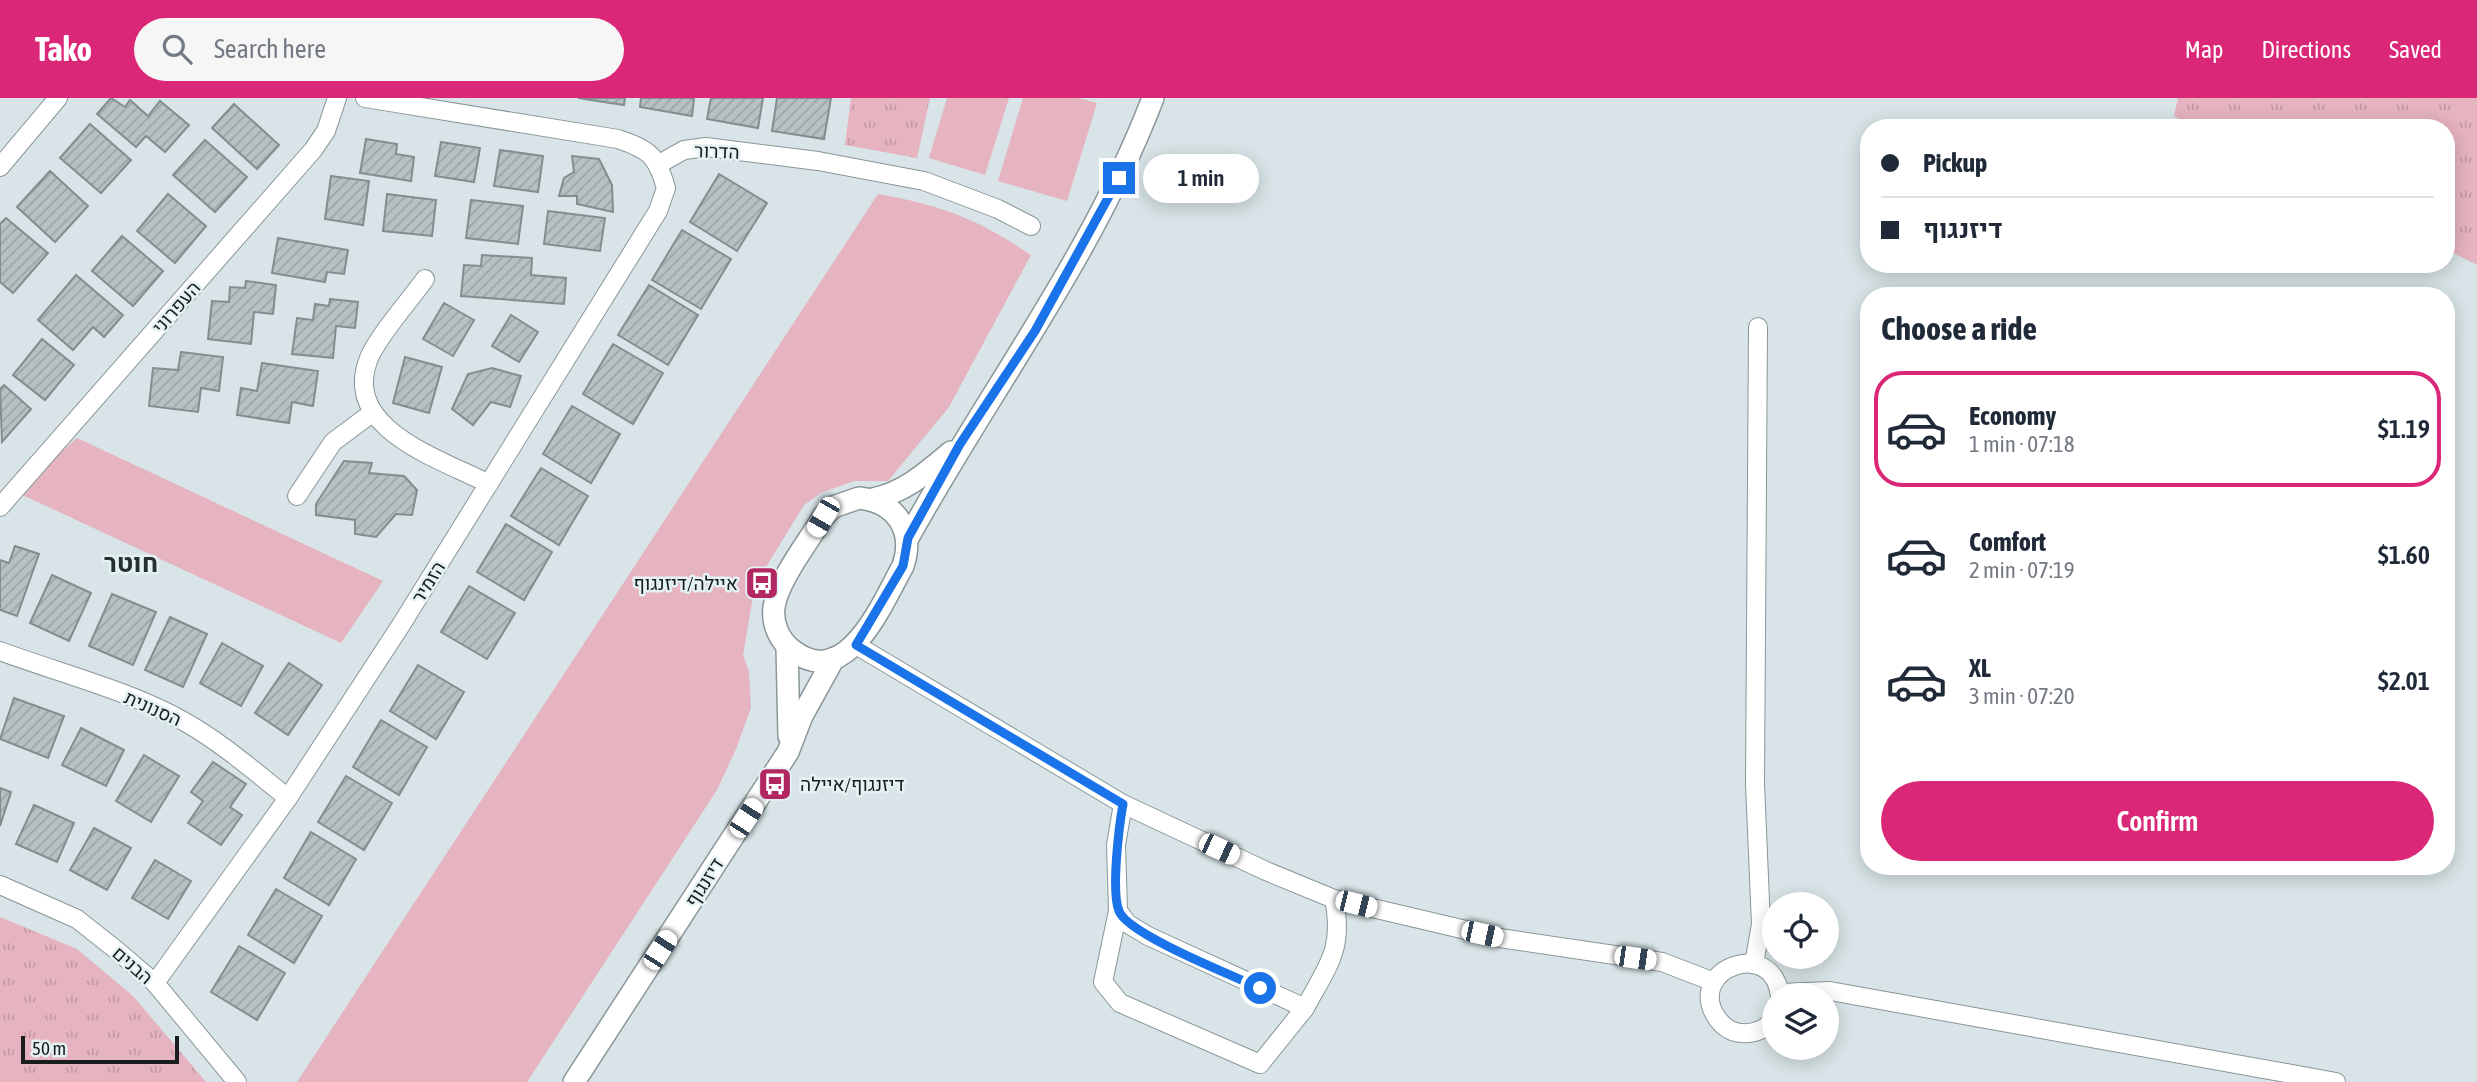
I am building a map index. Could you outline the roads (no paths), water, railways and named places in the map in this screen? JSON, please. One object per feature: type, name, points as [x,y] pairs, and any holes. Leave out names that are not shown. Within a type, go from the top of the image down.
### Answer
[{"type":"street","points":[[0,167],[58,98]]},
{"type":"street","name":"העפרוני","points":[[0,507],[313,150],[326,131],[337,98]]},
{"type":"street","points":[[365,98],[618,139],[640,147],[659,164]]},
{"type":"street","points":[[787,646],[809,659],[834,659],[856,645],[903,566],[908,538],[960,444],[995,395],[1108,202],[1153,98]]},
{"type":"street","name":"הדרור","points":[[659,164],[684,150],[706,147],[818,161],[924,181],[998,209],[1031,226]]},
{"type":"street","name":"הזמיר","points":[[155,983],[288,798],[489,484],[658,211],[666,188],[659,164]]},
{"type":"street","points":[[425,279],[369,356],[364,374],[364,393],[372,413],[387,431],[489,484]]},
{"type":"street","points":[[1754,964],[1761,924],[1755,784],[1758,327]]},
{"type":"street","points":[[298,496],[332,442],[372,413]]},
{"type":"street","points":[[788,752],[790,674],[787,646],[775,623],[776,597],[823,517],[845,501],[873,499],[909,486],[960,444]]},
{"type":"street","points":[[873,499],[896,514],[908,538]]},
{"type":"street","points":[[856,645],[1123,804],[1266,871],[1334,898],[1500,938],[1662,962],[1714,982]]},
{"type":"street","name":"הסנונית","points":[[0,651],[133,698],[182,720],[225,747],[288,798]]},
{"type":"street","name":"דיזנגוף","points":[[574,1082],[788,752],[802,716],[834,659]]},
{"type":"street","points":[[1123,804],[1116,845],[1118,911],[1103,982],[1120,1003],[1261,1064],[1304,1008],[1336,951],[1340,927],[1334,898]]},
{"type":"street","name":"הבנים","points":[[0,885],[77,919],[155,983],[237,1082]]},
{"type":"street","points":[[1118,911],[1128,924],[1148,936],[1304,1008]]},
{"type":"street","points":[[1762,1027],[1755,1032],[1734,1032],[1725,1027],[1712,1011],[1711,991],[1714,982],[1728,967],[1754,964],[1773,976],[1776,983]]},
{"type":"street","points":[[1839,993],[2336,1082]]},
{"type":"place","name":"איילה/דיזנגוף","points":[[762,583]]},
{"type":"place","name":"דיזנגוף/איילה","points":[[775,784]]},
{"type":"district","name":"חוטר","points":[[131,563]]}]
